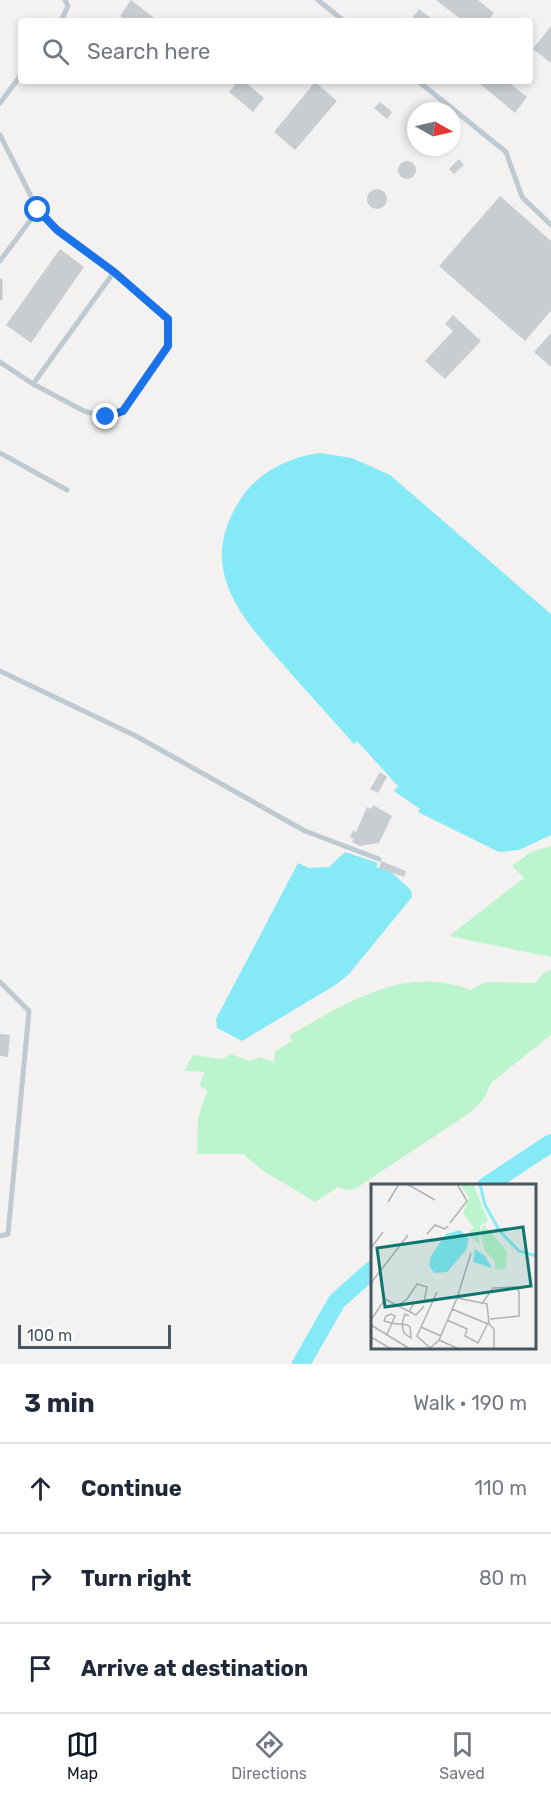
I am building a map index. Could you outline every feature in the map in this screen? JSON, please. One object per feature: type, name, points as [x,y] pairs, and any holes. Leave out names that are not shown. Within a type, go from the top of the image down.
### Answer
[{"type":"lane","points":[[63,18],[68,6],[65,0]]},
{"type":"lane","points":[[318,0],[340,18]]},
{"type":"lane","points":[[0,103],[18,79]]},
{"type":"lane","points":[[422,84],[506,152],[522,197],[551,225]]},
{"type":"lane","points":[[0,135],[38,210],[57,230],[114,272],[168,319],[168,346],[123,411],[106,417],[84,411],[33,384],[0,362]]},
{"type":"lane","points":[[0,261],[38,210]]},
{"type":"lane","points":[[33,384],[114,272]]},
{"type":"lane","points":[[0,281],[0,298]]},
{"type":"lane","points":[[0,453],[67,490]]},
{"type":"lane","points":[[0,671],[136,736],[305,831],[380,859]]},
{"type":"lane","points":[[0,982],[29,1011],[8,1234],[0,1236]]},
{"type":"green space","points":[[551,846],[551,957],[449,936],[524,878],[512,866],[531,852]]},
{"type":"green space","points":[[551,970],[551,1035],[492,1082],[483,1100],[471,1112],[355,1189],[347,1190],[338,1187],[315,1202],[262,1170],[243,1154],[197,1154],[198,1118],[207,1091],[199,1085],[205,1072],[184,1071],[193,1055],[222,1059],[231,1054],[249,1061],[260,1057],[274,1062],[275,1051],[292,1041],[290,1035],[332,1011],[376,991],[422,982],[446,983],[470,990],[486,982],[535,983],[545,972]]},
{"type":"water","points":[[320,453],[352,458],[390,475],[551,614],[551,835],[519,850],[499,852],[418,812],[420,809],[394,791],[398,786],[357,741],[354,744],[271,650],[241,612],[230,592],[223,571],[222,549],[227,525],[247,490],[264,474],[296,458]]},
{"type":"water","points":[[345,852],[378,863],[376,867],[391,872],[411,890],[412,897],[349,974],[337,984],[242,1041],[217,1028],[216,1019],[298,863],[309,868],[329,867]]},
{"type":"building","points":[[131,0],[154,18],[123,18],[120,16]]},
{"type":"building","points":[[436,0],[478,0],[494,13],[490,18],[459,18]]},
{"type":"building","points":[[419,9],[431,18],[412,18]]},
{"type":"building","points":[[551,26],[551,63],[533,49]]},
{"type":"building","points":[[236,84],[248,84],[264,98],[253,112],[229,92]]},
{"type":"building","points":[[313,84],[317,84],[337,101],[295,150],[274,132]]},
{"type":"building","points":[[480,84],[511,84],[527,97],[515,113]]},
{"type":"building","points":[[380,102],[392,112],[387,119],[374,108]]},
{"type":"building","points":[[459,159],[464,165],[454,174],[449,169]]},
{"type":"building","points":[[403,161],[411,161],[416,166],[414,177],[403,179],[398,174],[398,166]]},
{"type":"building","points":[[377,189],[384,192],[387,199],[384,206],[377,209],[370,206],[367,199],[370,192]]},
{"type":"building","points":[[500,196],[551,241],[551,311],[525,341],[439,266]]},
{"type":"building","points":[[60,249],[84,267],[31,343],[6,325]]},
{"type":"building","points":[[453,315],[481,341],[445,379],[425,361],[453,331],[445,324]]},
{"type":"building","points":[[551,333],[551,367],[534,352]]},
{"type":"building","points":[[380,772],[387,777],[378,793],[370,789]]},
{"type":"building","points":[[373,805],[392,816],[379,843],[360,846],[352,842],[354,839],[350,837],[353,830],[356,832],[367,807],[371,809]]},
{"type":"building","points":[[381,861],[406,871],[404,877],[379,868]]},
{"type":"building","points":[[0,1034],[10,1035],[8,1057],[0,1056]]},
{"type":"waterway","points":[[489,1184],[551,1143]]},
{"type":"waterway","points":[[301,1364],[337,1301],[371,1271]]},
{"type":"route","points":[[38,210],[57,230],[114,272],[168,319],[168,346],[123,411],[106,417]]}]
